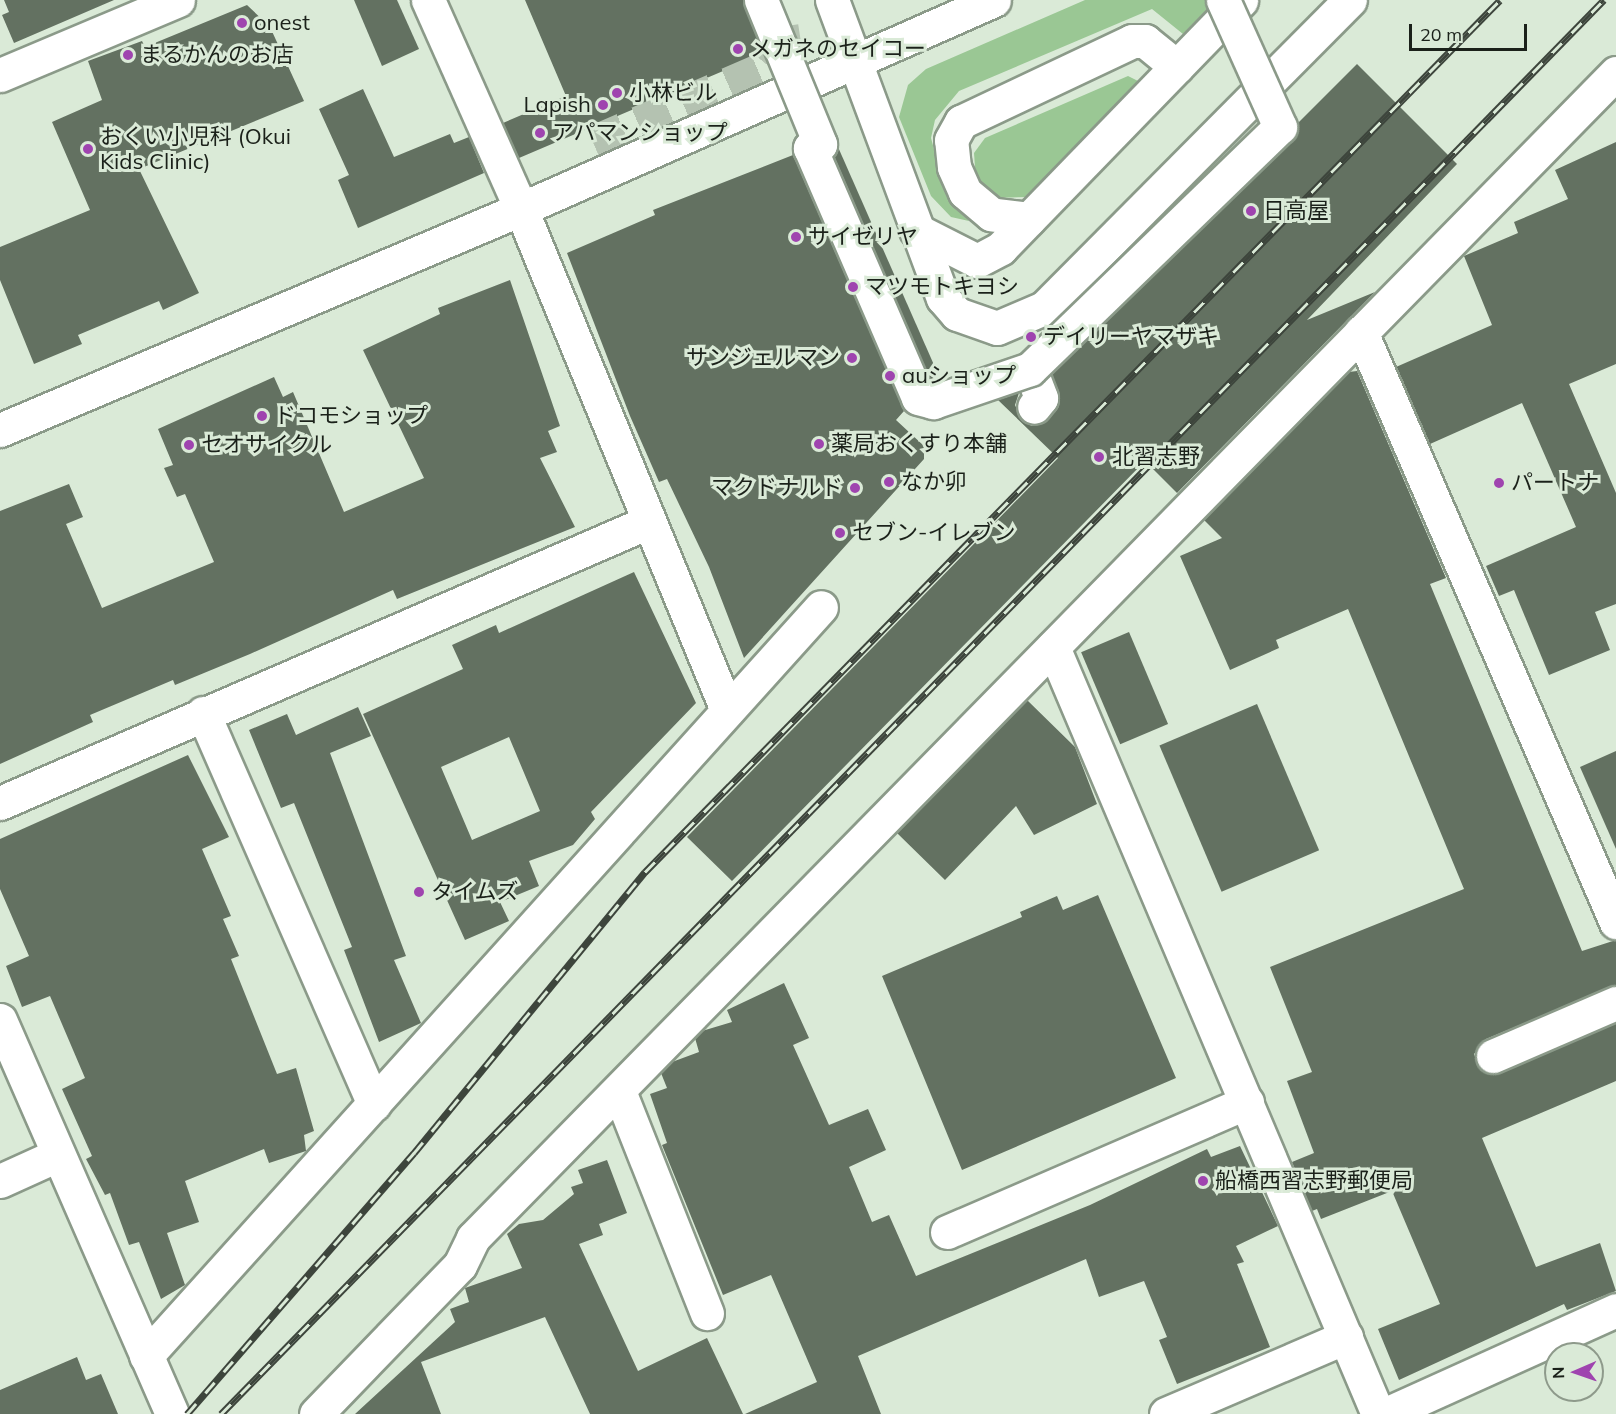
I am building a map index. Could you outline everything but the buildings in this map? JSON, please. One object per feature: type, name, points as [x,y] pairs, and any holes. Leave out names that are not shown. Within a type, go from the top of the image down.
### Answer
[{"type":"street","points":[[0,75],[178,0]]},
{"type":"street","points":[[428,0],[521,209],[727,710]]},
{"type":"street","points":[[761,0],[820,144],[810,148],[918,398],[933,402],[1030,369],[1169,242],[1280,127],[1223,0]]},
{"type":"street","points":[[832,0],[858,60],[873,123],[943,297],[957,314],[997,328],[1021,322],[1044,308],[1350,0]]},
{"type":"street","points":[[0,430],[521,209],[994,0]]},
{"type":"street","points":[[916,230],[976,261],[1001,248],[1241,0]]},
{"type":"street","points":[[1029,219],[991,214],[965,192],[954,166],[951,140],[961,122],[1132,41],[1145,40],[1177,67]]},
{"type":"street","points":[[316,1414],[460,1265],[473,1239],[1616,74]]},
{"type":"street","points":[[1361,332],[1616,922]]},
{"type":"street","points":[[1030,369],[1041,398],[1034,407]]},
{"type":"street","points":[[0,803],[203,713],[648,522]]},
{"type":"street","points":[[146,1356],[820,607]]},
{"type":"street","points":[[1053,647],[1378,1414]]},
{"type":"street","points":[[203,713],[374,1104]]},
{"type":"street","points":[[1493,1056],[1616,1003]]},
{"type":"street","points":[[0,1020],[55,1156],[172,1414]]},
{"type":"street","points":[[619,1091],[707,1313]]},
{"type":"street","points":[[946,1232],[1247,1102]]},
{"type":"street","points":[[0,1181],[55,1156]]},
{"type":"street","points":[[1386,1414],[1616,1310]]},
{"type":"street","points":[[1166,1414],[1346,1336]]},
{"type":"green space","points":[[1085,0],[1218,0],[1183,34],[1152,9],[959,91],[935,120],[931,138],[944,186],[969,221],[951,217],[931,196],[899,117],[908,85],[926,69]]},
{"type":"green space","points":[[1128,76],[1138,81],[1026,197],[994,198],[976,181],[974,153],[985,138]]},
{"type":"tunnel","points":[[593,142],[769,66],[785,46],[782,26]]},
{"type":"railway","points":[[187,1414],[414,1153],[645,872],[1500,0]]},
{"type":"railway","points":[[221,1414],[1604,0]]},
{"type":"place","name":"onest","points":[[242,23]]},
{"type":"place","name":"メガネのセイコー","points":[[738,49]]},
{"type":"place","name":"まるかんのお店","points":[[128,55]]},
{"type":"place","name":"小林ビル","points":[[617,93]]},
{"type":"place","name":"Lapish","points":[[603,105]]},
{"type":"place","name":"アパマンショップ","points":[[540,133]]},
{"type":"place","name":"おくい小児科 (Okui Kids Clinic)","points":[[88,149]]},
{"type":"place","name":"日高屋","points":[[1251,211]]},
{"type":"place","name":"サイゼリヤ","points":[[796,237]]},
{"type":"place","name":"マツモトキヨシ","points":[[853,287]]},
{"type":"place","name":"デイリーヤマザキ","points":[[1031,337]]},
{"type":"place","name":"サンジェルマン","points":[[852,358]]},
{"type":"place","name":"auショップ","points":[[890,376]]},
{"type":"place","name":"ドコモショップ","points":[[262,416]]},
{"type":"place","name":"薬局おくすり本舗","points":[[819,444]]},
{"type":"place","name":"セオサイクル","points":[[189,445]]},
{"type":"place","name":"北習志野","points":[[1099,457]]},
{"type":"place","name":"なか卯","points":[[889,482]]},
{"type":"place","name":"パートナ","points":[[1499,483]]},
{"type":"place","name":"マクドナルド","points":[[855,488]]},
{"type":"place","name":"セブン-イレブン","points":[[840,533]]},
{"type":"place","name":"タイムズ","points":[[419,892]]},
{"type":"place","name":"船橋西習志野郵便局","points":[[1203,1181]]}]
